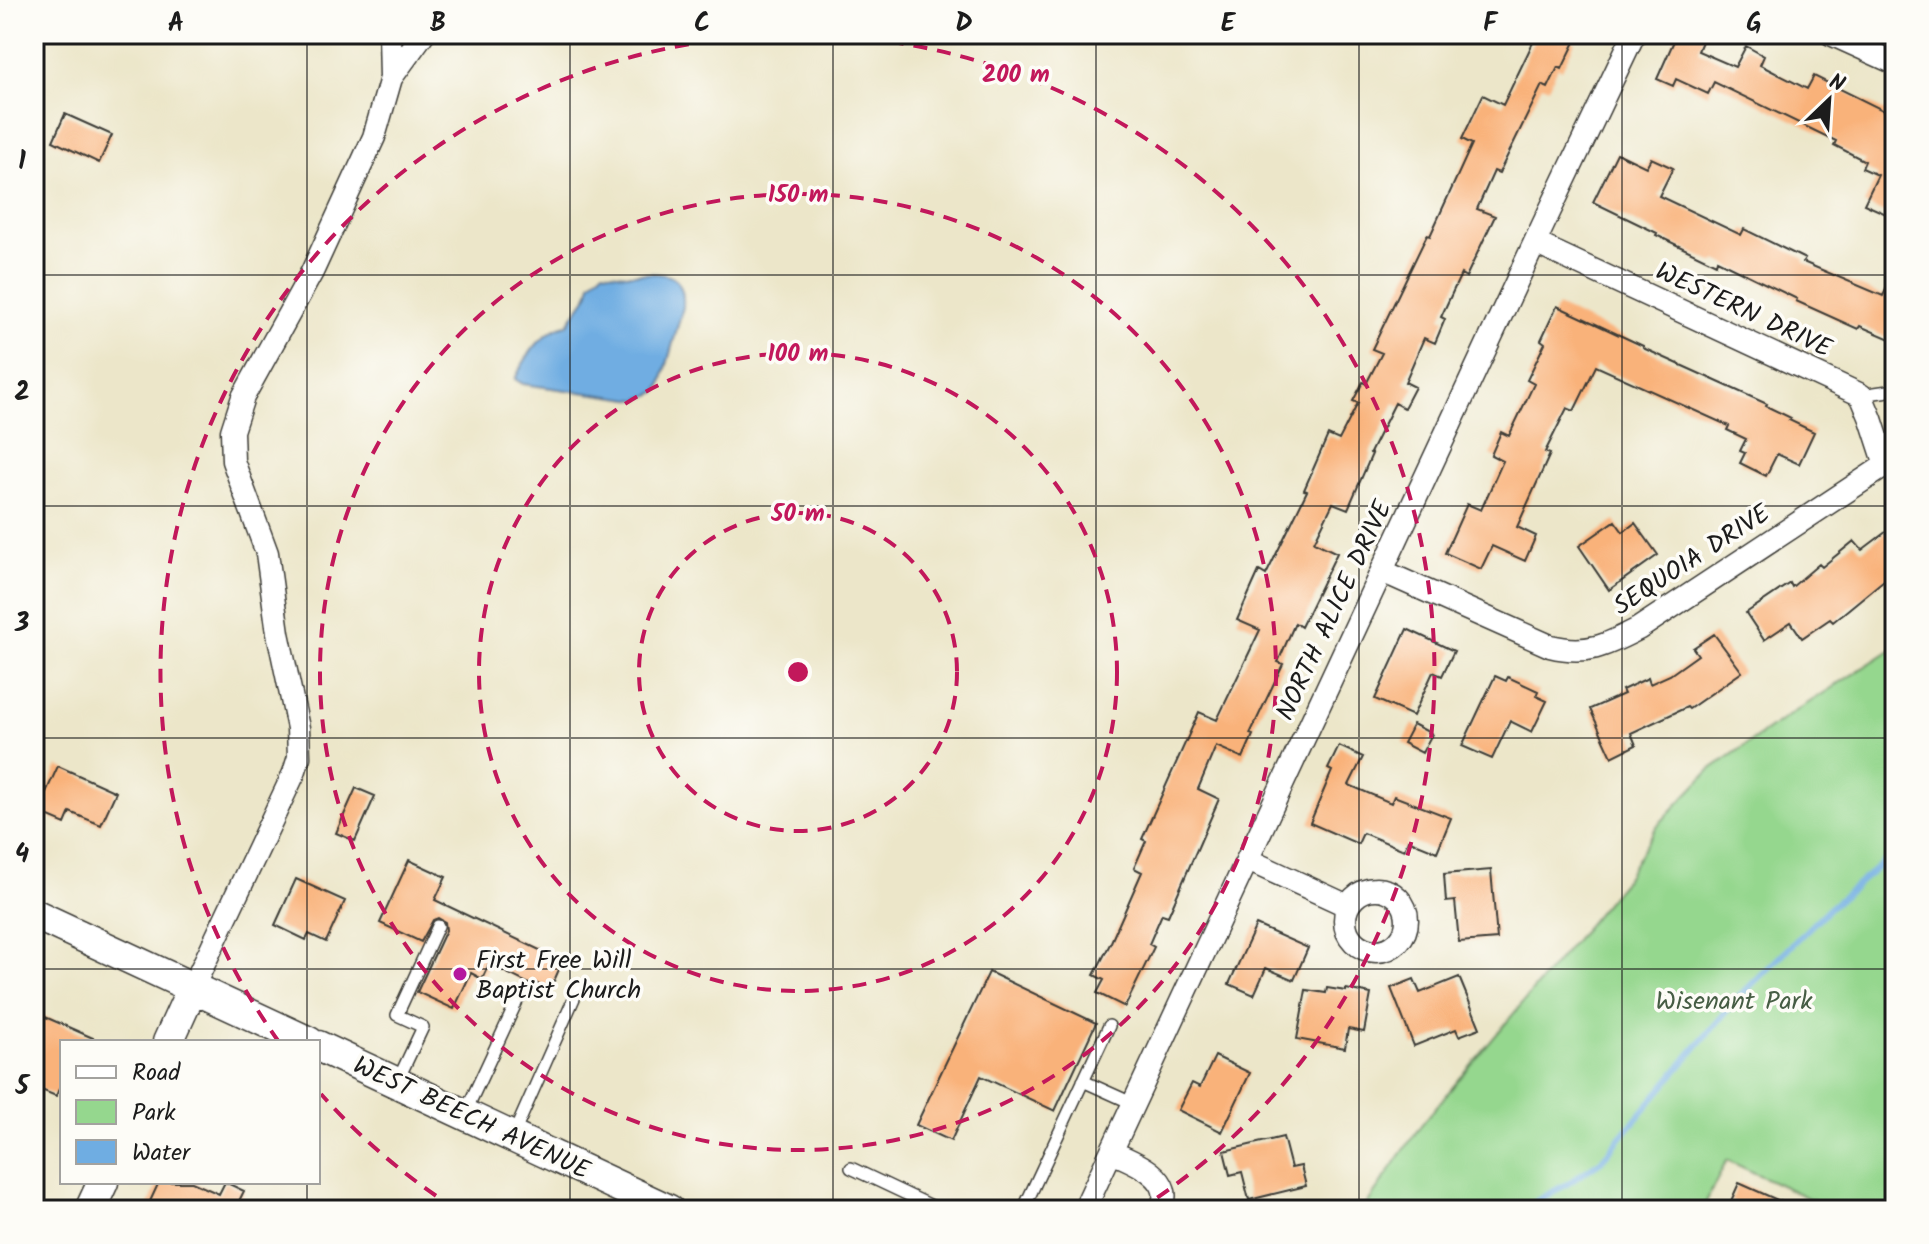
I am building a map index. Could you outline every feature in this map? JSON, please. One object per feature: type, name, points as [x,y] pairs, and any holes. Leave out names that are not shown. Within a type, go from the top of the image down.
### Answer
[{"type":"main road","points":[[35,917],[305,1040]]},
{"type":"main road","points":[[169,1040],[192,989]]},
{"type":"main road","name":"WEST BEECH AVENUE","points":[[320,1047],[669,1210]]},
{"type":"main road","points":[[90,1210],[102,1184]]},
{"type":"street","points":[[192,989],[299,757],[298,728],[278,633],[267,553],[233,461],[232,431],[243,397],[312,272],[374,137],[391,78],[390,34]]},
{"type":"street","points":[[391,78],[423,34]]},
{"type":"street","name":"NORTH ALICE DRIVE","points":[[1088,1209],[1111,1152],[1634,34]]},
{"type":"street","points":[[1831,34],[1895,63]]},
{"type":"street","name":"WESTERN DRIVE","points":[[1535,243],[1861,395]]},
{"type":"street","points":[[1861,395],[1891,463]]},
{"type":"street","name":"SEQUOIA DRIVE","points":[[1382,571],[1550,646],[1569,651],[1590,649],[1638,629],[1891,463]]},
{"type":"street","points":[[1248,860],[1348,906]]},
{"type":"street","points":[[1111,1152],[1134,1161],[1160,1182],[1165,1193],[1160,1210]]},
{"type":"lane","points":[[1861,395],[1895,390]]},
{"type":"lane","points":[[397,1082],[423,1027],[397,1015],[438,926]]},
{"type":"lane","points":[[513,1136],[579,987]]},
{"type":"lane","points":[[465,1113],[518,999]]},
{"type":"lane","points":[[1023,1210],[1109,1026]]},
{"type":"lane","points":[[1083,1081],[1134,1104]]},
{"type":"lane","points":[[851,1168],[926,1207],[940,1210]]},
{"type":"green space","name":"Wisenant Park","points":[[1895,647],[1895,1210],[1834,1210],[1727,1160],[1702,1210],[1363,1210],[1421,1125],[1624,881],[1657,826],[1710,770]]},
{"type":"water","points":[[603,271],[659,274],[675,279],[680,285],[683,307],[657,392],[638,400],[523,384],[515,379],[542,339],[567,325],[588,295],[591,283]]},
{"type":"building","points":[[1537,34],[1558,34],[1575,42],[1562,69],[1558,67],[1548,88],[1542,85],[1499,173],[1494,171],[1477,209],[1495,216],[1466,277],[1461,274],[1441,317],[1445,319],[1435,343],[1424,338],[1405,382],[1415,387],[1404,408],[1395,403],[1370,453],[1348,509],[1333,503],[1314,542],[1337,553],[1301,627],[1295,623],[1278,662],[1283,664],[1250,734],[1253,735],[1243,758],[1216,746],[1198,789],[1219,799],[1168,916],[1162,914],[1149,944],[1154,947],[1125,1007],[1097,993],[1104,980],[1094,975],[1142,872],[1134,868],[1146,841],[1142,839],[1199,712],[1217,720],[1260,630],[1237,620],[1259,571],[1266,575],[1307,491],[1304,490],[1328,435],[1339,440],[1358,403],[1353,401],[1382,353],[1372,349],[1427,235],[1430,236],[1472,144],[1462,139],[1483,95],[1503,105]]},
{"type":"building","points":[[1677,34],[1705,34],[1698,51],[1735,67],[1746,46],[1764,56],[1760,65],[1807,89],[1814,76],[1895,116],[1895,218],[1864,204],[1878,175],[1862,168],[1865,161],[1834,145],[1836,141],[1714,82],[1708,94],[1676,79],[1673,86],[1657,79]]},
{"type":"building","points":[[65,114],[112,135],[99,163],[53,141]]},
{"type":"building","points":[[1617,153],[1646,167],[1651,158],[1673,168],[1659,196],[1741,235],[1744,229],[1805,259],[1803,262],[1883,296],[1895,270],[1895,327],[1890,339],[1860,326],[1858,329],[1796,301],[1593,202]]},
{"type":"building","points":[[1557,306],[1767,404],[1791,418],[1789,420],[1814,432],[1799,464],[1777,454],[1766,476],[1740,463],[1745,453],[1740,451],[1746,439],[1727,430],[1729,426],[1596,366],[1574,411],[1567,408],[1545,452],[1550,454],[1517,527],[1536,536],[1525,561],[1492,546],[1481,569],[1445,553],[1467,504],[1481,510],[1503,461],[1491,455],[1501,432],[1509,436],[1534,384],[1527,380],[1545,343],[1541,340]]},
{"type":"building","points":[[1615,521],[1623,532],[1635,523],[1658,555],[1609,590],[1579,546]]},
{"type":"building","points":[[1895,525],[1895,571],[1833,622],[1830,619],[1802,638],[1791,622],[1764,640],[1746,613],[1790,583],[1792,587],[1819,564],[1822,567],[1854,541],[1862,550]]},
{"type":"building","points":[[1407,629],[1454,651],[1442,676],[1433,672],[1413,716],[1375,699]]},
{"type":"building","points":[[1714,634],[1742,672],[1689,709],[1687,707],[1631,733],[1636,745],[1612,757],[1590,709],[1624,694],[1622,690],[1648,678],[1650,684],[1670,675],[1698,655],[1693,648]]},
{"type":"building","points":[[1495,676],[1506,681],[1508,677],[1538,691],[1536,696],[1547,701],[1532,732],[1510,721],[1492,759],[1462,746]]},
{"type":"building","points":[[1413,724],[1432,734],[1422,753],[1403,743]]},
{"type":"building","points":[[1339,746],[1363,757],[1349,785],[1391,803],[1394,796],[1451,818],[1437,852],[1408,840],[1404,850],[1363,833],[1358,844],[1310,823]]},
{"type":"building","points":[[58,766],[116,792],[101,825],[70,812],[65,824],[37,812]]},
{"type":"building","points":[[356,788],[375,796],[355,841],[336,833]]},
{"type":"building","points":[[409,860],[446,877],[435,900],[546,953],[544,957],[561,965],[550,990],[533,982],[531,985],[489,964],[482,979],[471,973],[454,1009],[417,992],[446,930],[445,922],[438,918],[433,920],[421,942],[380,923]]},
{"type":"building","points":[[1491,870],[1497,939],[1459,942],[1455,901],[1446,902],[1444,874]]},
{"type":"building","points":[[296,879],[345,901],[326,942],[309,934],[306,940],[275,925]]},
{"type":"building","points":[[1256,925],[1308,948],[1294,980],[1266,968],[1254,995],[1229,984]]},
{"type":"building","points":[[989,972],[1096,1023],[1055,1111],[981,1076],[951,1141],[916,1125]]},
{"type":"building","points":[[1459,977],[1480,1028],[1459,1036],[1456,1029],[1414,1046],[1391,988],[1414,979],[1420,993]]},
{"type":"building","points":[[1327,988],[1371,994],[1364,1032],[1348,1029],[1345,1048],[1297,1039],[1306,990],[1326,993]]},
{"type":"building","points":[[43,1016],[97,1040],[60,1040],[60,1087],[56,1096],[34,1087],[34,1036]]},
{"type":"building","points":[[1215,1056],[1250,1073],[1222,1132],[1178,1110],[1192,1083],[1200,1087]]},
{"type":"building","points":[[1283,1137],[1291,1168],[1301,1166],[1306,1186],[1249,1200],[1242,1172],[1230,1175],[1224,1151]]},
{"type":"building","points":[[1739,1183],[1800,1210],[1730,1210]]},
{"type":"building","points":[[158,1184],[196,1184],[219,1194],[224,1184],[229,1184],[244,1191],[238,1203],[253,1210],[146,1210]]},
{"type":"waterway","points":[[1527,1210],[1601,1161],[1735,1001],[1829,908],[1895,853]]},
{"type":"place","name":"First Free Will Baptist Church","points":[[460,974]]}]
